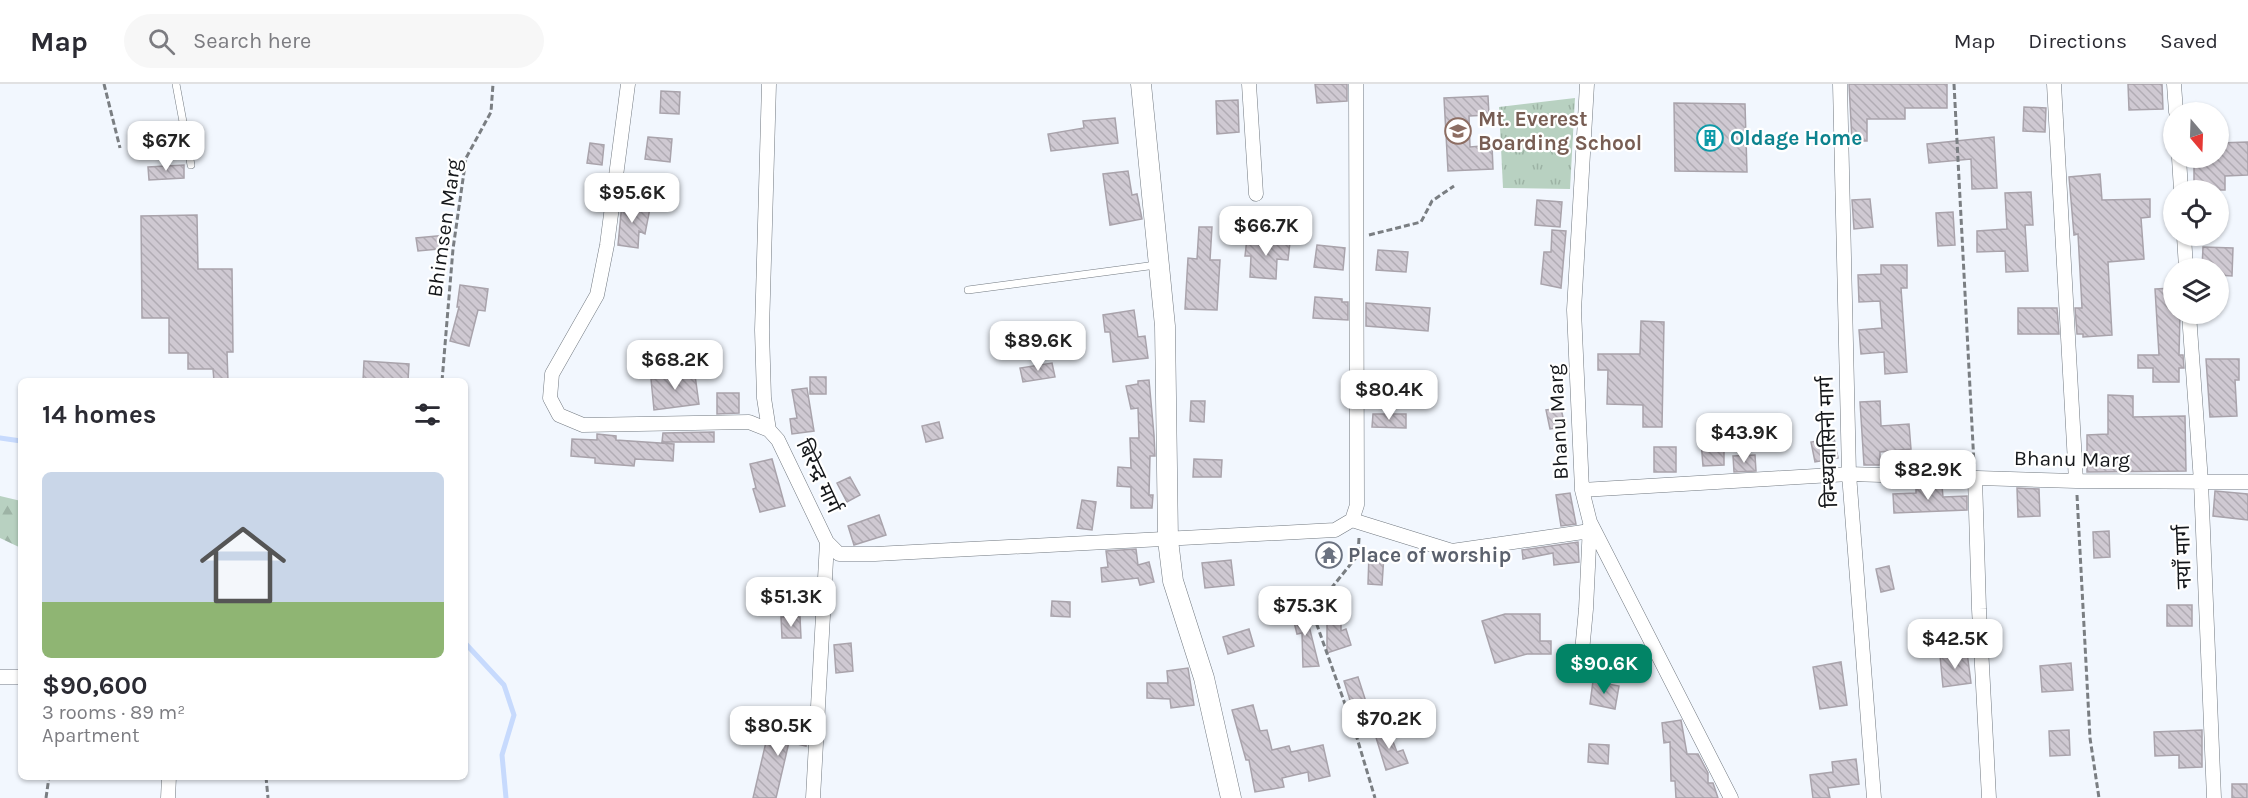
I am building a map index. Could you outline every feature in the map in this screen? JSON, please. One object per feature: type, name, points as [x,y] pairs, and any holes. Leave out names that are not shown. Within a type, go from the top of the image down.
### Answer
[{"type":"main road","points":[[1141,84],[1165,326],[1168,540],[1173,581],[1204,678],[1231,798]]},
{"type":"street","name":"बिरेन्द्र मार्ग","points":[[628,84],[607,244],[597,295],[552,374],[550,398],[559,415],[583,426],[749,423],[769,430],[778,440],[827,542],[839,554],[1168,540],[1335,530],[1352,520]]},
{"type":"street","points":[[769,84],[762,330],[764,398],[769,430]]},
{"type":"street","points":[[1249,84],[1256,194]]},
{"type":"street","points":[[1356,84],[1357,505],[1352,520],[1452,551],[1590,526]]},
{"type":"street","name":"Bhanu Marg","points":[[1587,84],[1574,310],[1582,490],[1849,474],[2076,481],[2248,482]]},
{"type":"street","name":"विन्ध्यवासिनी मार्ग","points":[[1840,84],[1849,474],[1874,798]]},
{"type":"street","points":[[2054,84],[2076,481]]},
{"type":"street","points":[[2174,84],[2175,102]]},
{"type":"street","name":"नयाँ मार्ग","points":[[2190,324],[2201,482],[2214,798]]},
{"type":"street","points":[[1975,478],[1989,798]]},
{"type":"street","points":[[1582,490],[1590,526],[1731,798]]},
{"type":"street","points":[[1580,673],[1590,526]]},
{"type":"street","points":[[813,798],[827,542]]},
{"type":"street","points":[[0,677],[18,677]]},
{"type":"street","points":[[168,798],[169,780]]},
{"type":"lane","points":[[176,84],[191,165]]},
{"type":"lane","points":[[968,290],[1158,264]]},
{"type":"path","points":[[104,84],[120,148]]},
{"type":"path","name":"Bhimsen Marg","points":[[442,378],[453,249],[466,158],[491,112],[493,84]]},
{"type":"path","points":[[1954,84],[1975,478]]},
{"type":"path","points":[[1356,237],[1421,222],[1432,201],[1454,186]]},
{"type":"path","points":[[2076,481],[2090,738],[2099,798]]},
{"type":"path","points":[[1352,520],[1360,540],[1358,555],[1321,601],[1317,625],[1357,738],[1375,798]]},
{"type":"path","points":[[46,798],[49,780]]},
{"type":"path","points":[[266,780],[268,798]]},
{"type":"green space","points":[[1575,98],[1570,189],[1503,188],[1499,107]]},
{"type":"green space","points":[[0,496],[18,500],[18,547],[0,538]]},
{"type":"building","points":[[1315,84],[1347,84],[1347,101],[1317,103]]},
{"type":"building","points":[[1849,84],[1947,84],[1947,108],[1905,108],[1905,119],[1867,119],[1867,141],[1852,141]]},
{"type":"building","points":[[2128,84],[2162,84],[2163,109],[2129,110]]},
{"type":"building","points":[[661,91],[680,92],[679,114],[660,113]]},
{"type":"building","name":"Mt. Everest Boarding School","points":[[1488,96],[1489,115],[1469,116],[1470,147],[1492,145],[1493,169],[1448,171],[1444,98]]},
{"type":"building","points":[[1238,100],[1239,132],[1217,134],[1216,101]]},
{"type":"building","name":"Oldage Home","points":[[1674,103],[1745,104],[1747,172],[1675,171]]},
{"type":"building","points":[[2024,107],[2046,108],[2045,132],[2023,131]]},
{"type":"building","points":[[1115,118],[1118,143],[1051,151],[1048,134],[1084,128],[1083,121]]},
{"type":"building","points":[[648,137],[672,139],[670,162],[645,159]]},
{"type":"building","points":[[1994,137],[1997,188],[1972,189],[1971,159],[1929,163],[1927,144]]},
{"type":"building","points":[[2248,142],[2248,175],[2225,176],[2225,180],[2194,180],[2194,168],[2229,168],[2229,143]]},
{"type":"building","points":[[590,143],[604,145],[602,165],[587,163]]},
{"type":"building","points":[[184,165],[184,178],[149,180],[148,167]]},
{"type":"building","points":[[1128,171],[1132,195],[1137,194],[1142,219],[1110,225],[1103,174]]},
{"type":"building","points":[[2100,174],[2102,200],[2150,199],[2150,217],[2141,218],[2144,259],[2108,262],[2112,335],[2083,337],[2083,334],[2077,334],[2075,308],[2082,308],[2078,234],[2074,235],[2069,177]]},
{"type":"building","points":[[2031,192],[2033,225],[2025,225],[2028,271],[2006,272],[2005,251],[1977,252],[1977,231],[2007,229],[2005,193]]},
{"type":"building","points":[[1870,199],[1873,227],[1854,229],[1852,200]]},
{"type":"building","points":[[1537,200],[1562,202],[1560,227],[1535,225]]},
{"type":"building","points":[[622,203],[650,208],[645,234],[639,231],[638,248],[618,245]]},
{"type":"building","points":[[1953,212],[1955,245],[1938,246],[1936,213]]},
{"type":"building","points":[[197,215],[198,269],[232,269],[233,352],[227,352],[228,378],[214,378],[213,369],[188,369],[188,353],[169,353],[169,318],[142,318],[141,216]]},
{"type":"building","points":[[1199,227],[1212,227],[1210,260],[1220,260],[1217,310],[1185,309],[1188,258],[1197,259]]},
{"type":"building","points":[[1552,230],[1566,231],[1561,288],[1541,284],[1544,252],[1551,252]]},
{"type":"building","points":[[447,235],[449,248],[418,251],[416,238]]},
{"type":"building","points":[[1247,238],[1290,242],[1288,260],[1277,259],[1276,279],[1250,277],[1251,256],[1245,256]]},
{"type":"building","points":[[1317,245],[1345,248],[1343,270],[1314,267]]},
{"type":"building","points":[[2203,247],[2233,248],[2232,276],[2229,276],[2229,258],[2202,258]]},
{"type":"building","points":[[1378,250],[1408,252],[1406,272],[1376,270]]},
{"type":"building","points":[[1881,265],[1907,265],[1907,288],[1901,288],[1907,372],[1885,374],[1884,352],[1861,354],[1859,330],[1882,328],[1880,301],[1859,302],[1858,275],[1881,274]]},
{"type":"building","points":[[460,285],[488,289],[485,311],[478,310],[469,346],[450,341],[459,307],[457,307]]},
{"type":"building","points":[[2155,289],[2163,289],[2163,324],[2180,324],[2179,355],[2183,355],[2184,368],[2179,368],[2179,382],[2153,382],[2153,368],[2138,368],[2138,355],[2159,355]]},
{"type":"building","points":[[1315,297],[1342,299],[1342,302],[1348,302],[1348,320],[1313,318]]},
{"type":"building","points":[[1366,303],[1430,308],[1428,331],[1366,326]]},
{"type":"building","points":[[2018,308],[2057,308],[2059,334],[2018,334]]},
{"type":"building","points":[[1134,310],[1138,337],[1145,336],[1148,358],[1113,362],[1110,332],[1105,332],[1103,315]]},
{"type":"building","points":[[1641,321],[1664,322],[1662,427],[1643,427],[1643,405],[1607,404],[1608,370],[1598,370],[1598,354],[1640,354]]},
{"type":"building","points":[[2206,359],[2239,359],[2239,380],[2235,380],[2237,416],[2210,417]]},
{"type":"building","points":[[364,361],[409,364],[408,378],[363,378]]},
{"type":"building","points":[[1052,363],[1055,377],[1023,382],[1020,368]]},
{"type":"building","points":[[694,368],[699,404],[654,410],[651,379],[676,377],[675,371]]},
{"type":"building","points":[[810,377],[826,377],[826,394],[810,394]]},
{"type":"building","points":[[1149,380],[1155,456],[1150,456],[1149,495],[1153,495],[1152,508],[1131,508],[1131,487],[1117,486],[1118,467],[1131,468],[1130,438],[1139,438],[1138,408],[1131,409],[1126,386],[1138,384],[1138,381]]},
{"type":"building","points":[[807,388],[814,431],[792,434],[790,419],[797,418],[792,390]]},
{"type":"building","points":[[717,393],[739,393],[739,413],[717,414]]},
{"type":"building","points":[[2108,395],[2133,396],[2133,417],[2185,416],[2186,471],[2087,472],[2087,435],[2108,434]]},
{"type":"building","points":[[1191,401],[1205,401],[1204,422],[1190,421]]},
{"type":"building","points":[[1880,401],[1881,426],[1909,424],[1911,449],[1880,452],[1880,465],[1864,465],[1860,402]]},
{"type":"building","points":[[1561,408],[1565,427],[1550,429],[1546,410]]},
{"type":"building","points":[[1373,414],[1406,414],[1406,428],[1372,427]]},
{"type":"building","points":[[939,422],[943,438],[926,442],[922,426]]},
{"type":"building","points":[[714,432],[714,442],[662,442],[663,433]]},
{"type":"building","points":[[597,434],[616,436],[616,440],[674,444],[673,461],[635,459],[634,466],[595,463],[595,458],[571,456],[572,439],[597,440]]},
{"type":"building","points":[[1834,438],[1838,458],[1815,462],[1811,442]]},
{"type":"building","points":[[1701,441],[1715,441],[1716,451],[1724,451],[1724,465],[1703,466]]},
{"type":"building","points":[[1654,447],[1676,447],[1676,472],[1654,472]]},
{"type":"building","points":[[1755,455],[1756,471],[1734,472],[1733,456]]},
{"type":"building","points":[[772,459],[785,506],[760,512],[753,489],[756,488],[750,464]]},
{"type":"building","points":[[1194,459],[1222,460],[1221,477],[1193,477]]},
{"type":"building","points":[[850,477],[860,495],[847,502],[837,483]]},
{"type":"building","points":[[1916,486],[1942,486],[1943,497],[1967,496],[1967,510],[1894,513],[1893,494],[1916,493]]},
{"type":"building","points":[[2017,488],[2039,489],[2040,516],[2018,517]]},
{"type":"building","points":[[2215,491],[2248,494],[2248,520],[2213,516]]},
{"type":"building","points":[[1570,493],[1576,524],[1561,526],[1556,495]]},
{"type":"building","points":[[1082,500],[1096,502],[1092,530],[1077,528]]},
{"type":"building","points":[[879,515],[886,535],[854,545],[848,526]]},
{"type":"building","points":[[2109,531],[2110,557],[2094,558],[2093,532]]},
{"type":"building","points":[[1578,542],[1579,562],[1554,565],[1553,553],[1523,559],[1522,550]]},
{"type":"building","points":[[1136,549],[1138,565],[1149,562],[1154,582],[1140,585],[1138,578],[1102,582],[1101,568],[1108,567],[1106,551]]},
{"type":"building","points":[[1369,554],[1384,555],[1382,585],[1368,584]]},
{"type":"building","points":[[1231,560],[1234,585],[1205,588],[1202,563]]},
{"type":"building","points":[[1889,566],[1894,589],[1881,592],[1876,569]]},
{"type":"building","points":[[1341,597],[1341,631],[1346,629],[1351,645],[1327,653],[1327,598]]},
{"type":"building","points":[[1052,601],[1070,602],[1070,617],[1051,616]]},
{"type":"building","points":[[2167,605],[2192,605],[2192,626],[2167,626]]},
{"type":"building","points":[[1304,606],[1319,666],[1303,667],[1302,633],[1297,634],[1291,610]]},
{"type":"building","points":[[1505,614],[1540,614],[1540,641],[1551,641],[1551,654],[1527,654],[1495,663],[1482,621]]},
{"type":"building","points":[[781,617],[800,617],[801,638],[782,638]]},
{"type":"building","points":[[1249,629],[1254,646],[1228,654],[1223,637]]},
{"type":"building","points":[[851,643],[853,671],[836,673],[834,645]]},
{"type":"building","points":[[1967,652],[1971,683],[1943,687],[1940,656]]},
{"type":"building","points":[[1841,662],[1847,705],[1820,709],[1813,667]]},
{"type":"building","points":[[2071,663],[2073,690],[2042,692],[2040,666]]},
{"type":"building","points":[[1188,668],[1194,705],[1171,708],[1170,699],[1147,698],[1147,683],[1168,683],[1167,671]]},
{"type":"building","points":[[1358,677],[1368,708],[1354,713],[1344,681]]},
{"type":"building","points":[[1593,681],[1619,686],[1615,709],[1590,704]]},
{"type":"building","points":[[1253,705],[1260,731],[1267,730],[1272,750],[1289,746],[1291,752],[1323,745],[1330,776],[1309,781],[1308,772],[1282,778],[1284,787],[1255,792],[1249,760],[1246,760],[1232,710]]},
{"type":"building","points":[[776,719],[808,726],[806,746],[789,742],[776,798],[753,798],[766,742],[771,743]]},
{"type":"building","points":[[1681,720],[1687,754],[1698,754],[1708,773],[1708,783],[1713,783],[1718,798],[1676,798],[1675,781],[1671,781],[1670,742],[1664,743],[1662,723]]},
{"type":"building","points":[[1387,726],[1397,752],[1403,750],[1408,763],[1386,770],[1374,731]]},
{"type":"building","points":[[2069,730],[2070,755],[2050,756],[2049,731]]},
{"type":"building","points":[[2202,730],[2202,767],[2179,768],[2179,755],[2155,756],[2154,732]]},
{"type":"building","points":[[1589,744],[1609,745],[1608,764],[1588,762]]},
{"type":"building","points":[[1856,759],[1859,784],[1828,788],[1830,798],[1813,798],[1810,775],[1833,772],[1832,762]]},
{"type":"building","points":[[2232,784],[2247,784],[2247,798],[2232,798]]},
{"type":"waterway","points":[[0,438],[18,441]]},
{"type":"waterway","points":[[468,646],[504,685],[514,715],[502,755],[506,798]]},
{"type":"place","name":"Mt. Everest Boarding School","points":[[1458,131]]},
{"type":"place","name":"Oldage Home","points":[[1710,138]]},
{"type":"place","name":"Place of worship","points":[[1329,555]]}]
